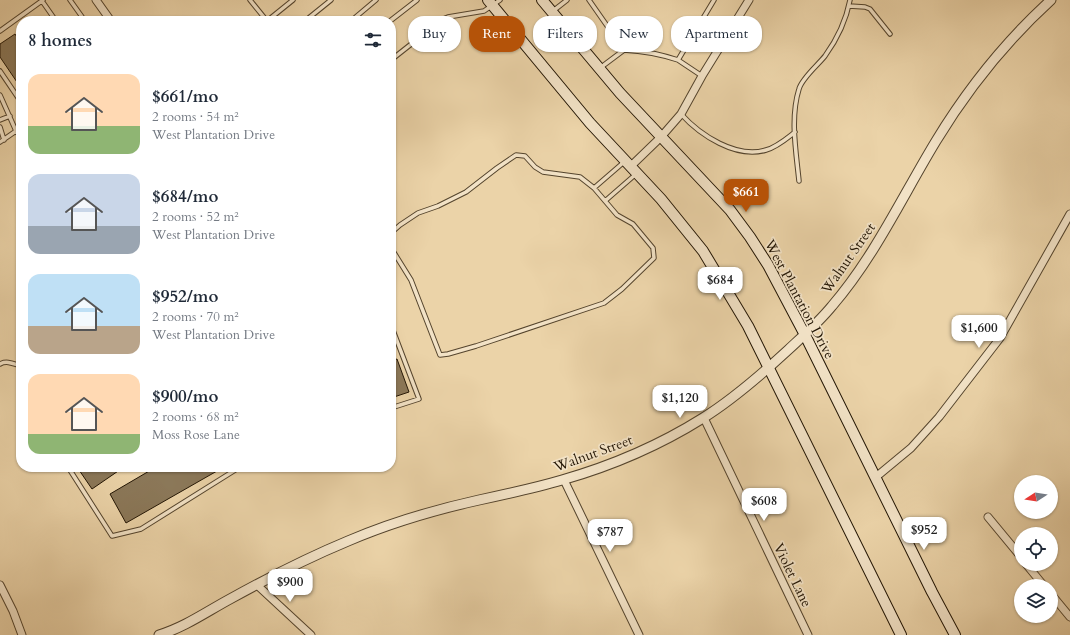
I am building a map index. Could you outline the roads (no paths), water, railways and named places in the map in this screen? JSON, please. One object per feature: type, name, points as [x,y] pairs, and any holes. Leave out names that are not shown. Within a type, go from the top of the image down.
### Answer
[{"type":"main road","name":"West Plantation Drive","points":[[542,0],[599,69],[730,210],[750,237],[768,265],[805,335],[932,592],[955,635]]},
{"type":"main road","points":[[494,2],[590,123],[661,199],[703,251],[748,326],[901,635]]},
{"type":"street","points":[[96,0],[107,16]]},
{"type":"street","points":[[631,167],[661,137],[681,114],[702,76],[749,0]]},
{"type":"street","name":"Walnut Street","points":[[159,635],[200,618],[227,601],[305,559],[350,540],[429,513],[564,480],[625,458],[704,418],[769,368],[805,335],[831,307],[850,283],[881,238],[932,148],[955,111],[1015,35],[1051,0]]},
{"type":"street","points":[[876,477],[911,448],[939,417],[1000,338],[1070,214]]},
{"type":"street","name":"Violet Lane","points":[[704,418],[808,635]]},
{"type":"street","points":[[564,480],[639,635]]},
{"type":"street","points":[[988,517],[1014,549]]},
{"type":"street","points":[[1032,571],[1038,579]]},
{"type":"street","points":[[0,585],[22,635]]},
{"type":"street","points":[[257,585],[312,635]]},
{"type":"street","points":[[1058,602],[1070,617]]},
{"type":"lane","points":[[20,16],[42,0],[53,16]]},
{"type":"lane","points":[[70,0],[81,16]]},
{"type":"lane","points":[[250,0],[263,16]]},
{"type":"lane","points":[[273,16],[293,0]]},
{"type":"lane","points":[[312,16],[331,0]]},
{"type":"lane","points":[[357,16],[376,0]]},
{"type":"lane","points":[[396,16],[417,0]]},
{"type":"lane","points":[[552,12],[567,0]]},
{"type":"lane","points":[[589,0],[605,23]]},
{"type":"lane","points":[[678,60],[714,0]]},
{"type":"lane","points":[[799,181],[794,117],[799,88],[825,56],[836,39],[846,20],[850,0]]},
{"type":"lane","points":[[396,56],[443,19],[479,13],[494,2]]},
{"type":"lane","points":[[849,6],[865,7],[870,9],[890,34]]},
{"type":"lane","points":[[0,31],[16,19]]},
{"type":"lane","points":[[599,69],[621,52]]},
{"type":"lane","points":[[647,52],[678,60],[702,76]]},
{"type":"lane","points":[[0,71],[16,95]]},
{"type":"lane","points":[[0,95],[16,131],[0,142]]},
{"type":"lane","points":[[681,114],[688,122],[709,138],[726,147],[747,151],[765,150],[776,145],[795,132]]},
{"type":"lane","points":[[0,120],[10,116]]},
{"type":"lane","points":[[0,127],[4,140]]},
{"type":"lane","points":[[396,229],[418,213],[438,206],[466,192],[516,155],[525,156],[535,167],[543,172],[580,178],[594,188],[617,215],[633,224],[653,248],[654,258],[622,289],[604,303],[533,328],[448,354],[440,355],[411,280],[396,256]]},
{"type":"lane","points":[[594,188],[631,167]]},
{"type":"lane","points":[[605,201],[631,167]]},
{"type":"lane","points":[[396,338],[419,399],[396,406]]},
{"type":"lane","points":[[0,364],[3,362],[9,362],[16,364]]},
{"type":"lane","points":[[71,472],[112,536],[141,529],[232,472]]}]
